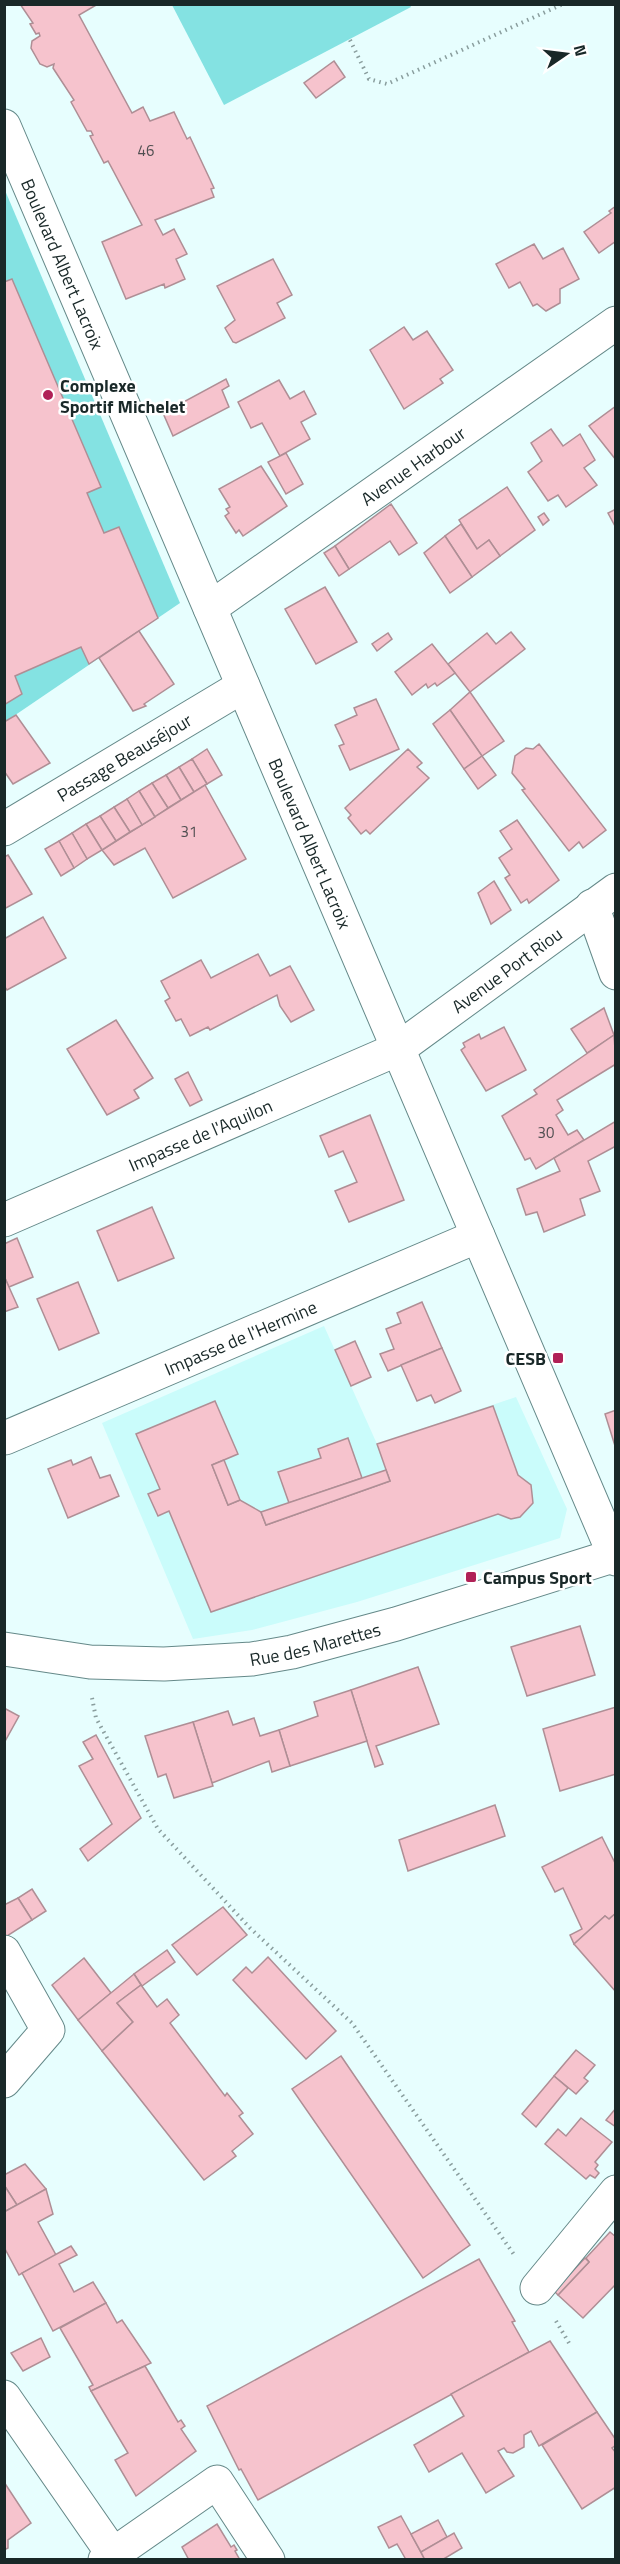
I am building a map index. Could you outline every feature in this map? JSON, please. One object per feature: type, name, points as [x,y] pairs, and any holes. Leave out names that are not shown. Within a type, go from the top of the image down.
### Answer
[{"type":"street","name":"Boulevard Albert Lacroix","points":[[6,133],[615,1557]]},
{"type":"street","name":"Avenue Harbour","points":[[210,608],[615,323]]},
{"type":"street","name":"Passage Beauséjour","points":[[4,829],[243,686]]},
{"type":"street","name":"Avenue Port Riou","points":[[398,1049],[604,898]]},
{"type":"street","points":[[604,898],[615,973]]},
{"type":"street","name":"Impasse de l'Aquilon","points":[[4,1220],[398,1049]]},
{"type":"street","name":"Impasse de l'Hermine","points":[[5,1438],[478,1236]]},
{"type":"street","name":"Rue des Marettes","points":[[4,1648],[90,1662],[210,1662],[252,1659],[292,1652],[396,1624],[615,1557]]},
{"type":"street","points":[[4,1952],[48,2030],[4,2081]]},
{"type":"street","points":[[537,2288],[615,2192]]},
{"type":"street","points":[[4,2397],[111,2557],[217,2482],[268,2559]]},
{"type":"path","points":[[350,40],[369,79],[387,84],[563,4]]},
{"type":"path","points":[[90,1662],[89,1685],[96,1718],[159,1828],[250,1928],[352,2023],[537,2288],[569,2343]]},
{"type":"shaded area","points":[[172,5],[410,5],[411,7],[224,105]]},
{"type":"shaded area","name":"Complexe Sportif Michelet","points":[[4,188],[180,603],[5,722],[4,722]]},
{"type":"shaded area","points":[[324,1326],[377,1444],[516,1397],[567,1509],[560,1538],[357,1602],[252,1630],[193,1639],[102,1423]]},
{"type":"building","points":[[20,4],[98,4],[79,15],[132,113],[143,107],[150,121],[174,112],[187,139],[190,137],[214,188],[211,189],[214,197],[155,220],[163,235],[174,229],[187,254],[176,259],[185,279],[165,288],[164,284],[126,299],[102,242],[142,225],[108,161],[104,163],[90,136],[93,135],[91,131],[87,131],[71,102],[74,100],[53,68],[54,64],[47,67],[40,64],[31,48],[32,41],[40,36],[39,33],[36,34],[30,24],[33,23]]},
{"type":"building","points":[[334,61],[345,77],[316,98],[304,83]]},
{"type":"building","points":[[616,206],[616,241],[599,253],[584,232],[611,213],[609,211]]},
{"type":"building","points":[[534,244],[543,259],[563,248],[579,279],[560,289],[560,303],[546,311],[537,304],[533,306],[520,282],[509,288],[496,264]]},
{"type":"building","points":[[273,259],[292,295],[277,303],[285,318],[236,343],[233,342],[225,328],[235,320],[217,286]]},
{"type":"building","name":"Complexe Sportif Michelet","points":[[12,279],[101,487],[87,493],[104,533],[119,527],[158,618],[89,664],[81,647],[15,676],[22,694],[4,705],[4,282]]},
{"type":"building","points":[[404,327],[413,340],[427,331],[453,370],[440,379],[443,383],[404,409],[370,350]]},
{"type":"building","points":[[226,379],[229,386],[222,390],[229,407],[173,436],[163,413]]},
{"type":"building","points":[[279,380],[290,399],[304,391],[316,414],[301,422],[310,439],[280,456],[262,423],[251,428],[238,402]]},
{"type":"building","points":[[616,406],[616,460],[589,426]]},
{"type":"building","points":[[551,429],[563,446],[580,434],[595,460],[584,468],[597,485],[566,507],[558,495],[548,501],[528,472],[542,461],[531,443]]},
{"type":"building","points":[[286,453],[303,484],[286,494],[268,462]]},
{"type":"building","points":[[261,466],[287,506],[243,536],[239,530],[236,533],[225,516],[229,513],[226,509],[230,507],[219,489]]},
{"type":"building","points":[[507,487],[535,530],[500,556],[489,540],[477,549],[459,520]]},
{"type":"building","points":[[391,504],[417,543],[399,555],[390,541],[349,569],[335,546]]},
{"type":"building","points":[[616,509],[616,528],[608,513]]},
{"type":"building","points":[[544,513],[549,520],[543,525],[538,517]]},
{"type":"building","points":[[461,524],[477,549],[489,540],[500,556],[472,577],[445,536]]},
{"type":"building","points":[[445,536],[472,577],[450,593],[424,553]]},
{"type":"building","points":[[335,546],[349,569],[339,576],[324,553]]},
{"type":"building","points":[[325,587],[357,642],[316,664],[285,609]]},
{"type":"building","points":[[139,631],[174,684],[144,704],[146,706],[133,711],[99,658]]},
{"type":"building","points":[[511,632],[525,649],[470,692],[448,664],[487,633],[496,644]]},
{"type":"building","points":[[388,633],[392,639],[377,651],[372,644]]},
{"type":"building","points":[[432,644],[455,673],[437,686],[435,683],[428,688],[426,684],[412,695],[395,672]]},
{"type":"building","points":[[470,692],[504,741],[482,756],[450,710]]},
{"type":"building","points":[[376,699],[399,749],[350,770],[339,746],[344,744],[335,725],[357,715],[354,708]]},
{"type":"building","points":[[450,710],[482,756],[464,769],[433,724]]},
{"type":"building","points":[[16,715],[50,763],[13,784],[4,771],[4,722]]},
{"type":"building","points":[[539,744],[606,830],[583,848],[579,842],[569,851],[522,790],[525,789],[512,773],[515,756],[526,748],[533,749]]},
{"type":"building","points":[[207,749],[222,775],[207,784],[192,759]]},
{"type":"building","points":[[408,749],[422,763],[417,767],[429,778],[370,834],[366,830],[361,834],[348,818],[351,815],[345,808]]},
{"type":"building","points":[[482,756],[496,775],[478,789],[464,769]]},
{"type":"building","points":[[192,759],[207,784],[194,792],[179,767]]},
{"type":"building","points":[[179,767],[194,792],[181,800],[166,775]]},
{"type":"building","points":[[166,775],[181,800],[168,808],[152,783]]},
{"type":"building","points":[[152,783],[168,808],[155,817],[139,791]]},
{"type":"building","points":[[205,785],[246,859],[173,898],[145,848],[114,865],[102,850]]},
{"type":"building","points":[[139,791],[155,817],[142,825],[127,799]]},
{"type":"building","points":[[127,799],[142,825],[130,832],[114,807]]},
{"type":"building","points":[[114,807],[130,832],[116,841],[100,816]]},
{"type":"building","points":[[100,816],[116,841],[102,850],[86,824]]},
{"type":"building","points":[[517,820],[559,880],[529,903],[527,899],[521,903],[505,878],[510,875],[499,858],[512,849],[500,831]]},
{"type":"building","points":[[86,824],[102,850],[87,859],[72,833]]},
{"type":"building","points":[[72,833],[87,859],[74,868],[59,841]]},
{"type":"building","points":[[59,841],[74,868],[61,876],[45,849]]},
{"type":"building","points":[[8,855],[32,894],[4,909],[4,857]]},
{"type":"building","points":[[494,881],[511,910],[491,924],[478,893]]},
{"type":"building","points":[[43,917],[66,958],[7,990],[4,986],[4,939]]},
{"type":"building","points":[[258,954],[270,976],[290,966],[314,1010],[291,1022],[280,1006],[277,995],[210,1030],[208,1027],[190,1036],[181,1019],[176,1021],[165,1001],[170,998],[161,981],[201,960],[211,978]]},
{"type":"building","points":[[604,1008],[614,1035],[587,1053],[571,1029]]},
{"type":"building","points":[[116,1020],[153,1078],[134,1090],[139,1098],[107,1115],[67,1049]]},
{"type":"building","points":[[504,1027],[526,1070],[486,1091],[461,1050],[465,1047],[463,1043],[479,1034],[481,1039]]},
{"type":"building","points":[[614,1035],[616,1064],[557,1100],[563,1110],[556,1115],[568,1135],[577,1130],[584,1140],[536,1169],[530,1158],[525,1160],[502,1116],[537,1094],[534,1090]]},
{"type":"building","points":[[188,1072],[202,1100],[190,1106],[175,1079]]},
{"type":"building","points":[[370,1115],[404,1200],[349,1222],[335,1191],[357,1182],[343,1151],[329,1157],[320,1136]]},
{"type":"building","points":[[616,1121],[616,1146],[588,1161],[600,1191],[580,1199],[585,1215],[544,1232],[537,1212],[526,1215],[517,1189],[560,1171],[554,1158]]},
{"type":"building","points":[[152,1207],[174,1258],[118,1281],[97,1231]]},
{"type":"building","points":[[17,1238],[33,1277],[9,1287],[4,1276],[4,1244]]},
{"type":"building","points":[[4,1276],[18,1307],[4,1312]]},
{"type":"building","points":[[78,1282],[99,1333],[59,1350],[37,1299]]},
{"type":"building","points":[[422,1302],[442,1348],[388,1371],[380,1354],[394,1349],[386,1329],[401,1323],[397,1313]]},
{"type":"building","points":[[355,1341],[371,1377],[351,1386],[335,1350]]},
{"type":"building","points":[[442,1348],[461,1391],[435,1403],[431,1395],[417,1401],[401,1365]]},
{"type":"building","points":[[215,1401],[238,1454],[212,1465],[228,1505],[240,1500],[261,1512],[266,1525],[390,1481],[377,1444],[493,1406],[518,1475],[531,1485],[533,1503],[520,1517],[511,1519],[498,1514],[211,1612],[169,1511],[158,1516],[148,1494],[160,1489],[136,1434]]},
{"type":"building","points":[[616,1410],[616,1449],[605,1414]]},
{"type":"building","points":[[348,1438],[362,1478],[289,1503],[278,1472],[321,1458],[318,1449]]},
{"type":"building","points":[[91,1457],[100,1478],[110,1475],[119,1496],[68,1518],[48,1469],[71,1460],[73,1465]]},
{"type":"building","points":[[224,1460],[240,1500],[228,1505],[212,1465]]},
{"type":"building","points":[[386,1470],[390,1481],[266,1525],[261,1512]]},
{"type":"building","points":[[580,1626],[595,1675],[527,1696],[511,1647]]},
{"type":"building","points":[[418,1667],[439,1724],[376,1746],[383,1764],[375,1767],[351,1690]]},
{"type":"building","points":[[351,1690],[367,1741],[290,1766],[279,1730],[318,1716],[314,1702]]},
{"type":"building","points":[[616,1707],[616,1774],[560,1791],[543,1729]]},
{"type":"building","points":[[4,1708],[19,1716],[4,1743]]},
{"type":"building","points":[[228,1711],[233,1725],[254,1718],[260,1736],[279,1730],[290,1766],[272,1772],[269,1761],[212,1783],[193,1722]]},
{"type":"building","points":[[193,1722],[213,1786],[174,1798],[166,1774],[158,1777],[145,1736]]},
{"type":"building","points":[[96,1735],[141,1818],[88,1861],[80,1849],[112,1824],[79,1766],[93,1759],[83,1742]]},
{"type":"building","points":[[495,1805],[505,1836],[408,1871],[399,1840]]},
{"type":"building","points":[[602,1837],[616,1865],[616,1913],[609,1919],[605,1916],[574,1944],[570,1935],[582,1929],[563,1888],[555,1892],[542,1867]]},
{"type":"building","points":[[32,1889],[46,1911],[32,1920],[18,1898]]},
{"type":"building","points":[[18,1898],[32,1920],[4,1938],[4,1905]]},
{"type":"building","points":[[223,1907],[247,1935],[197,1975],[172,1945]]},
{"type":"building","points":[[616,1913],[616,1992],[574,1944],[605,1916],[609,1919]]},
{"type":"building","points":[[167,1950],[175,1962],[142,1986],[134,1974]]},
{"type":"building","points":[[268,1957],[336,2031],[306,2059],[233,1980],[246,1967],[252,1973]]},
{"type":"building","points":[[84,1958],[111,1993],[78,2020],[52,1985]]},
{"type":"building","points":[[134,1974],[141,1985],[117,2003],[133,2022],[102,2051],[78,2020]]},
{"type":"building","points":[[141,1985],[157,2007],[167,1999],[179,2015],[170,2023],[225,2096],[227,2093],[243,2113],[239,2116],[253,2134],[232,2151],[236,2156],[204,2180],[102,2051],[133,2022],[117,2003]]},
{"type":"building","points":[[576,2050],[595,2065],[584,2078],[588,2081],[576,2094],[554,2076]]},
{"type":"building","points":[[341,2056],[470,2245],[423,2278],[292,2089]]},
{"type":"building","points":[[554,2076],[568,2088],[536,2127],[522,2114]]},
{"type":"building","points":[[616,2108],[616,2127],[606,2120]]},
{"type":"building","points":[[581,2118],[612,2142],[595,2162],[598,2165],[595,2169],[599,2173],[595,2178],[590,2175],[586,2179],[545,2144],[558,2129],[566,2136]]},
{"type":"building","points":[[25,2164],[46,2189],[17,2205],[4,2185],[4,2175]]},
{"type":"building","points":[[4,2185],[17,2205],[4,2212]]},
{"type":"building","points":[[46,2189],[53,2214],[38,2222],[56,2255],[19,2275],[4,2247],[4,2212]]},
{"type":"building","points":[[610,2232],[616,2237],[616,2284],[583,2318],[558,2295],[589,2262],[586,2258]]},
{"type":"building","points":[[71,2246],[77,2255],[59,2264],[74,2292],[93,2282],[106,2303],[53,2331],[22,2273]]},
{"type":"building","points":[[585,2258],[589,2262],[558,2295],[554,2291]]},
{"type":"building","points":[[479,2259],[515,2321],[512,2322],[529,2352],[258,2500],[241,2469],[239,2470],[207,2406]]},
{"type":"building","points":[[106,2303],[117,2323],[122,2320],[151,2363],[91,2391],[89,2387],[93,2385],[60,2328]]},
{"type":"building","points":[[41,2338],[50,2357],[23,2371],[11,2353]]},
{"type":"building","points":[[550,2341],[597,2412],[539,2446],[531,2431],[524,2435],[524,2447],[513,2453],[507,2452],[504,2448],[498,2451],[514,2476],[486,2493],[462,2453],[429,2472],[414,2445],[464,2416],[451,2394]]},
{"type":"building","points":[[145,2366],[178,2422],[181,2420],[185,2426],[181,2429],[196,2451],[136,2496],[115,2460],[128,2453],[91,2391]]},
{"type":"building","points":[[597,2412],[616,2440],[616,2445],[612,2448],[616,2453],[616,2487],[582,2509],[542,2445]]},
{"type":"building","points":[[4,2482],[31,2523],[8,2540],[8,2548],[4,2550]]},
{"type":"building","points":[[401,2516],[425,2560],[402,2560],[405,2558],[397,2544],[389,2548],[378,2527]]},
{"type":"building","points":[[438,2520],[447,2537],[421,2552],[411,2534]]},
{"type":"building","points":[[217,2524],[231,2547],[234,2545],[240,2560],[189,2560],[182,2547]]},
{"type":"building","points":[[454,2533],[462,2548],[442,2560],[425,2560],[421,2552]]},
{"type":"place","name":"Complexe Sportif Michelet","points":[[48,395]]},
{"type":"place","name":"CESB","points":[[558,1358]]},
{"type":"place","name":"Campus Sport","points":[[471,1577]]}]
